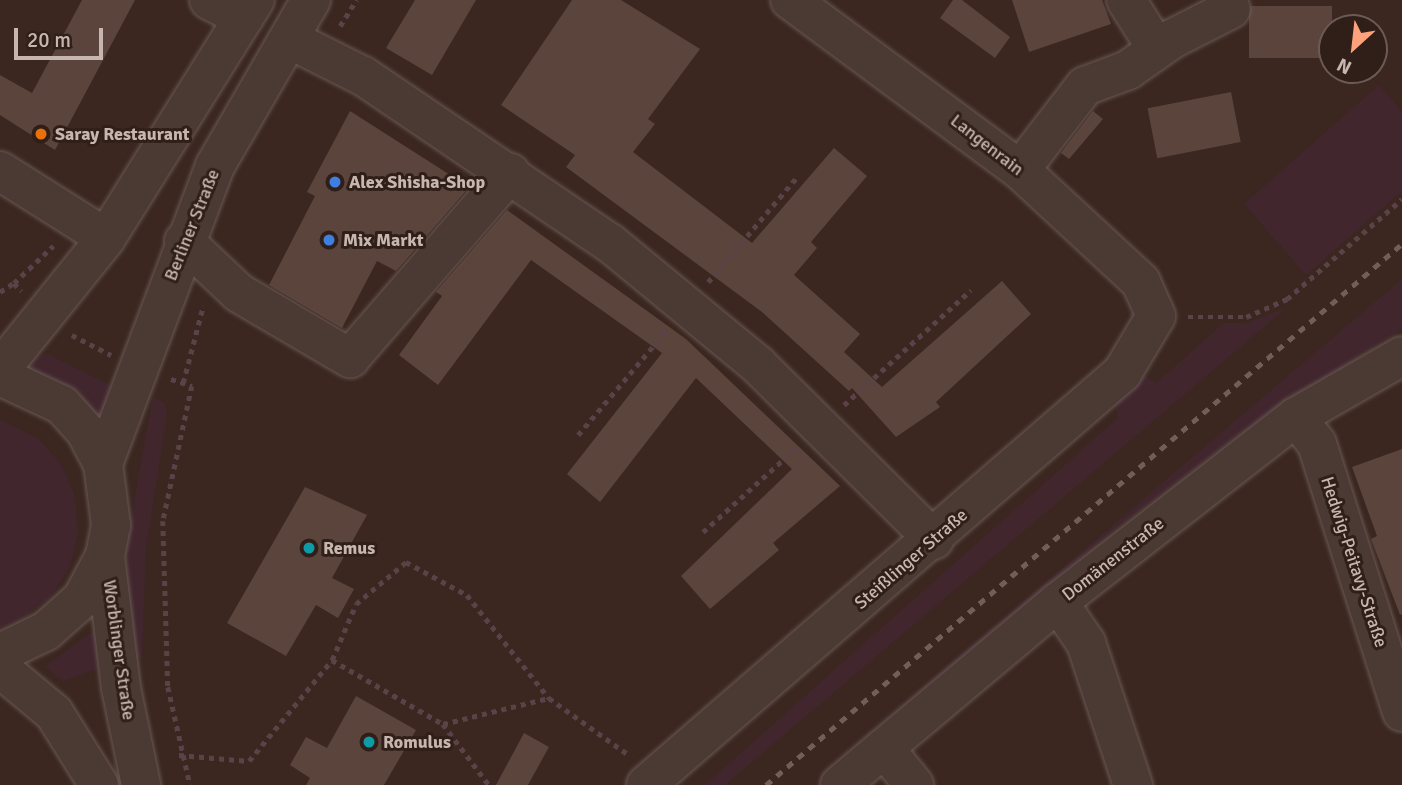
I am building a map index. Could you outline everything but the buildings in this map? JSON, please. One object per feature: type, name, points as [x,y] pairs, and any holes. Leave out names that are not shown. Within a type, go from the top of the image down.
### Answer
[{"type":"street","points":[[0,370],[46,318],[106,238],[249,9],[209,0]]},
{"type":"street","name":"Berliner Straße","points":[[103,464],[136,366],[196,253],[215,166],[311,0]]},
{"type":"street","points":[[1126,0],[1157,49]]},
{"type":"street","points":[[1157,49],[1161,0]]},
{"type":"street","name":"Langenrain","points":[[809,5],[1020,170],[1140,282],[1156,316]]},
{"type":"street","points":[[1020,170],[1085,86],[1128,69],[1157,49],[1231,9]]},
{"type":"street","points":[[289,39],[363,76],[610,243],[758,365],[933,540]]},
{"type":"street","points":[[1085,86],[1149,87]]},
{"type":"street","points":[[0,171],[106,238]]},
{"type":"street","points":[[196,253],[239,293],[350,358],[510,173]]},
{"type":"street","name":"Steißlinger Straße","points":[[653,781],[1122,373],[1156,316]]},
{"type":"street","name":"Domänenstraße","points":[[841,785],[1058,602],[1296,417],[1402,356]]},
{"type":"street","points":[[0,376],[62,405],[86,432],[103,464],[111,494],[105,556],[82,599],[46,631],[0,653]]},
{"type":"street","name":"Hedwig-Peitavy-Straße","points":[[1296,417],[1317,444],[1402,712]]},
{"type":"street","name":"Worblinger Straße","points":[[105,556],[121,688],[141,785]]},
{"type":"street","points":[[1058,602],[1086,643],[1133,785]]},
{"type":"street","points":[[0,668],[54,713],[99,785]]},
{"type":"street","points":[[884,748],[914,785]]},
{"type":"path","points":[[1156,316],[1246,317],[1287,299],[1402,199]]},
{"type":"path","points":[[183,383],[196,253]]},
{"type":"path","points":[[46,318],[136,366],[192,386],[163,521],[168,687],[179,755],[190,785]]},
{"type":"path","points":[[179,755],[249,761],[332,660],[356,604],[406,562],[467,595],[549,698],[653,781]]},
{"type":"path","points":[[332,660],[443,724],[489,785]]},
{"type":"path","points":[[443,724],[549,698]]},
{"type":"shaded area","points":[[1379,85],[1402,112],[1402,191],[1306,275],[1244,204]]},
{"type":"shaded area","points":[[1402,279],[1402,329],[1236,437],[1113,531],[807,785]]},
{"type":"shaded area","points":[[1286,308],[725,785],[705,785],[1118,418],[1114,397],[1141,373],[1156,383],[1224,323],[1246,323]]},
{"type":"shaded area","points":[[46,353],[116,388],[102,432],[21,368]]},
{"type":"shaded area","points":[[153,396],[165,404],[167,414],[146,548],[142,658],[131,662],[126,549]]},
{"type":"shaded area","points":[[0,420],[38,438],[61,464],[75,497],[78,533],[70,567],[50,597],[23,619],[0,627]]},
{"type":"shaded area","points":[[95,630],[99,668],[63,681],[45,666]]},
{"type":"railway","points":[[766,785],[1402,244]]},
{"type":"place","name":"Saray Restaurant","points":[[41,134]]},
{"type":"place","name":"Alex Shisha-Shop","points":[[335,182]]},
{"type":"place","name":"Mix Markt","points":[[329,240]]},
{"type":"place","name":"Remus","points":[[309,548]]},
{"type":"place","name":"Romulus","points":[[369,742]]}]
